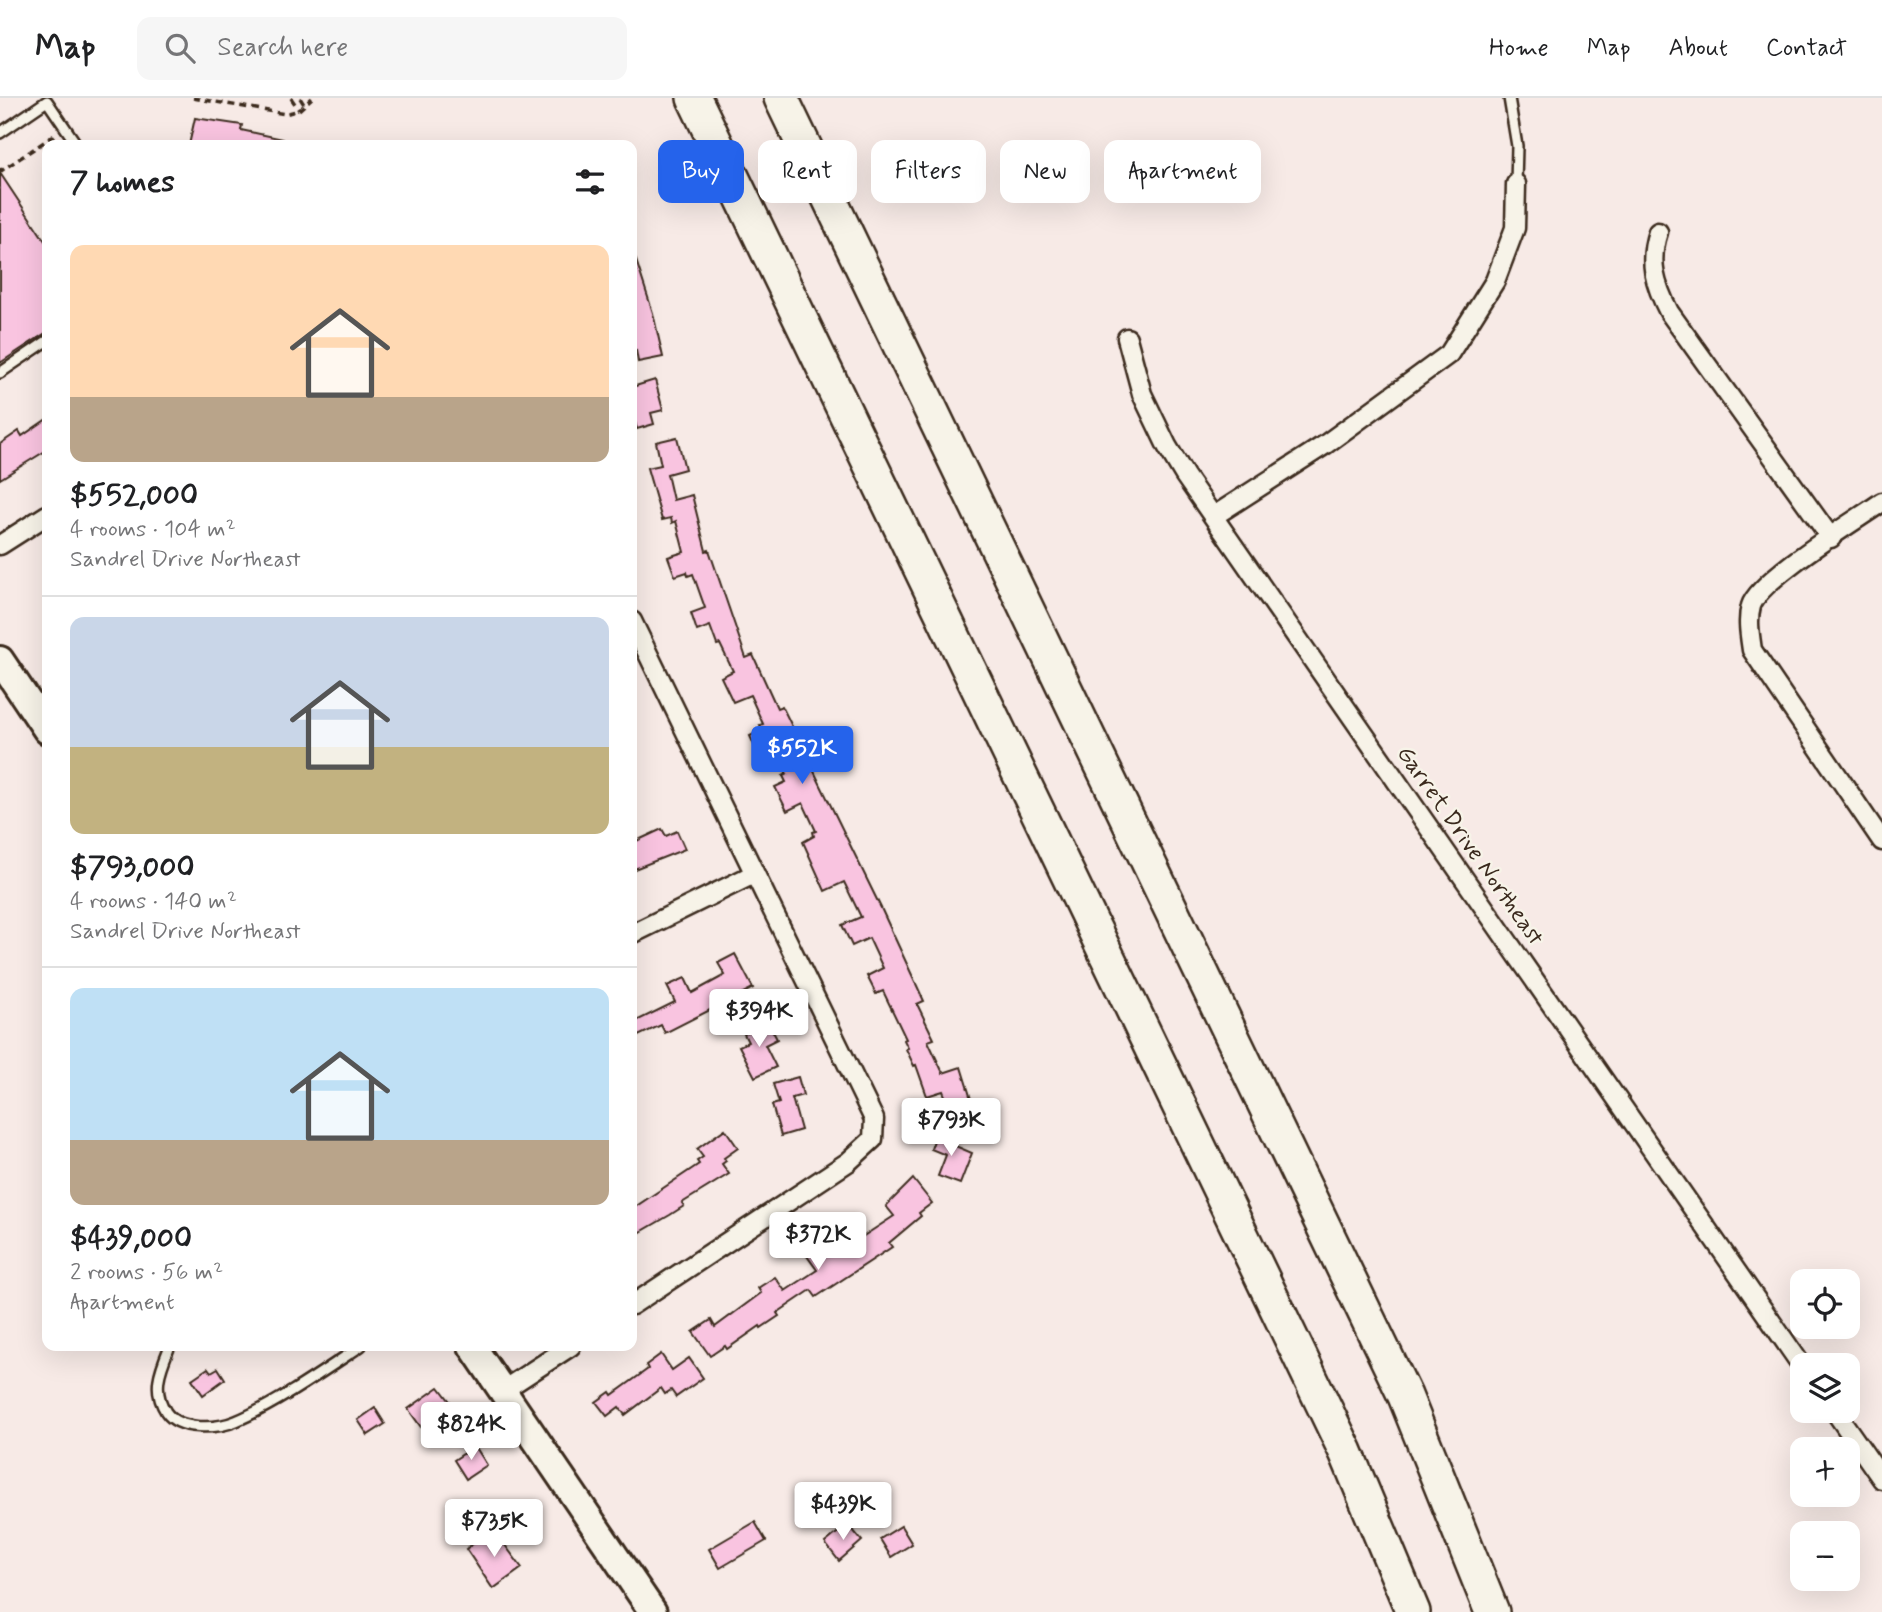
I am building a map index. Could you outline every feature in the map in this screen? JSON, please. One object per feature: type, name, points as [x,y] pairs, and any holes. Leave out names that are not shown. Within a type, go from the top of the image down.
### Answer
[{"type":"highway","points":[[694,98],[1346,1452],[1412,1612]]},
{"type":"highway","points":[[781,98],[1405,1396],[1492,1612]]},
{"type":"main road","points":[[0,660],[42,723]]},
{"type":"main road","points":[[474,1351],[653,1612]]},
{"type":"street","points":[[1214,516],[1326,444],[1449,354],[1495,281],[1515,228],[1516,184]]},
{"type":"street","points":[[1658,232],[1652,263],[1661,296],[1669,312],[1831,538]]},
{"type":"street","name":"Garret Drive Northeast","points":[[1127,338],[1142,394],[1185,477],[1793,1353]]},
{"type":"street","points":[[1882,502],[1764,585],[1754,598],[1749,623],[1752,650],[1876,818],[1882,841]]},
{"type":"street","points":[[0,545],[42,518]]},
{"type":"street","points":[[637,631],[874,1119],[873,1139],[848,1162],[637,1302]]},
{"type":"street","points":[[637,932],[754,874]]},
{"type":"street","points":[[502,1391],[562,1351]]},
{"type":"street","points":[[1843,1423],[1882,1479]]},
{"type":"lane","points":[[1509,98],[1517,146],[1516,184]]},
{"type":"lane","points":[[0,133],[47,101],[73,140]]},
{"type":"lane","points":[[0,373],[42,344]]},
{"type":"lane","points":[[168,1351],[157,1385],[162,1405],[170,1417],[204,1427],[237,1421],[353,1351]]},
{"type":"path","points":[[193,98],[276,113],[299,110],[312,98]]},
{"type":"path","points":[[291,98],[299,110]]},
{"type":"path","points":[[300,98],[305,106]]},
{"type":"path","points":[[47,140],[65,128]]},
{"type":"path","points":[[0,169],[1,171],[42,143]]},
{"type":"building","points":[[195,118],[242,125],[241,130],[283,139],[283,140],[190,140]]},
{"type":"building","points":[[0,173],[42,236],[42,335],[0,363]]},
{"type":"building","points":[[637,263],[653,313],[663,357],[638,362]]},
{"type":"building","points":[[655,380],[663,410],[651,413],[654,424],[637,429],[637,385]]},
{"type":"building","points":[[42,422],[42,453],[0,479],[0,444],[19,431],[22,436]]},
{"type":"building","points":[[677,437],[685,469],[667,474],[673,500],[692,495],[706,551],[709,550],[746,658],[753,655],[777,708],[782,706],[881,908],[924,1001],[917,1004],[934,1039],[928,1041],[943,1073],[961,1067],[971,1099],[949,1106],[943,1091],[927,1096],[916,1065],[914,1066],[906,1049],[906,1039],[883,991],[876,994],[867,976],[883,968],[869,938],[852,946],[842,925],[861,917],[844,882],[825,891],[803,842],[814,836],[813,832],[816,831],[803,803],[787,811],[775,787],[786,782],[783,776],[787,774],[774,749],[759,756],[750,736],[763,730],[760,725],[763,724],[750,695],[733,702],[721,677],[733,671],[720,644],[717,645],[710,626],[697,631],[691,613],[705,608],[693,574],[688,576],[687,572],[675,576],[668,557],[684,552],[676,521],[672,523],[671,518],[662,520],[647,468],[661,465],[656,442]]},
{"type":"building","points":[[662,829],[666,836],[677,831],[685,849],[637,868],[637,841]]},
{"type":"building","points":[[735,954],[753,988],[665,1033],[661,1025],[637,1037],[637,1021],[675,1002],[667,986],[685,978],[692,993],[725,975],[718,963]]},
{"type":"building","points":[[768,1022],[777,1039],[765,1045],[776,1067],[755,1077],[739,1046],[748,1042],[744,1034]]},
{"type":"building","points":[[798,1077],[803,1095],[792,1098],[801,1130],[781,1136],[772,1105],[779,1103],[773,1084]]},
{"type":"building","points":[[725,1129],[738,1148],[724,1158],[726,1161],[722,1164],[729,1174],[682,1203],[684,1206],[637,1234],[637,1206],[699,1164],[697,1161],[703,1157],[697,1149]]},
{"type":"building","points":[[937,1132],[955,1139],[953,1145],[972,1153],[960,1184],[938,1176],[946,1155],[931,1149]]},
{"type":"building","points":[[913,1179],[932,1203],[889,1243],[892,1247],[816,1297],[811,1290],[777,1313],[779,1316],[761,1328],[760,1326],[727,1349],[725,1346],[710,1356],[693,1332],[711,1320],[715,1327],[761,1293],[758,1288],[775,1277],[785,1291],[817,1270],[807,1256],[850,1229],[855,1236],[859,1233],[862,1237],[894,1216],[886,1206]]},
{"type":"building","points":[[661,1354],[672,1370],[689,1358],[703,1378],[676,1397],[671,1390],[665,1394],[661,1388],[625,1415],[619,1407],[607,1416],[596,1402],[610,1392],[612,1395],[648,1369],[646,1365]]},
{"type":"building","points":[[208,1368],[211,1372],[218,1368],[225,1379],[203,1395],[192,1379]]},
{"type":"building","points":[[439,1387],[452,1404],[421,1427],[408,1409]]},
{"type":"building","points":[[375,1408],[385,1424],[368,1435],[358,1420]]},
{"type":"building","points":[[475,1446],[487,1465],[466,1479],[454,1460]]},
{"type":"building","points":[[755,1522],[766,1541],[720,1568],[709,1549]]},
{"type":"building","points":[[848,1524],[862,1541],[839,1561],[825,1543]]},
{"type":"building","points":[[901,1526],[912,1544],[891,1557],[880,1539]]},
{"type":"building","points":[[493,1529],[522,1568],[493,1589],[466,1549]]}]
